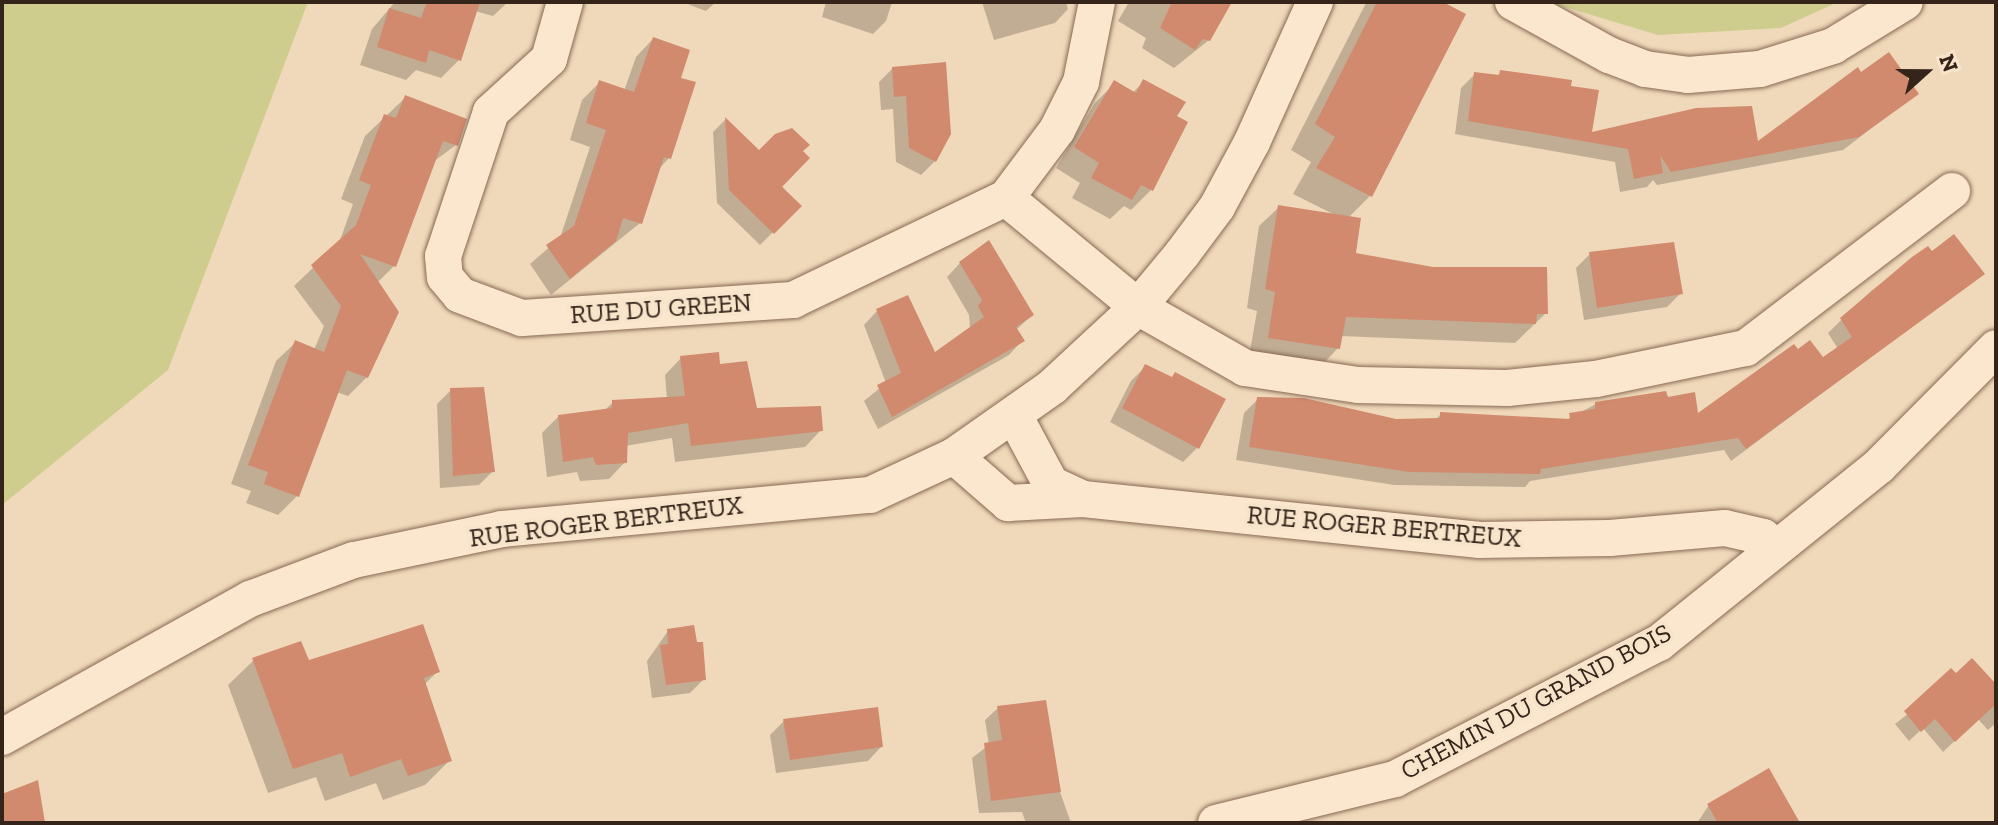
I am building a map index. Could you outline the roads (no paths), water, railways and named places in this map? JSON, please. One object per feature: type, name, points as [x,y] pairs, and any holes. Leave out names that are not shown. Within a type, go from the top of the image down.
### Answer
[{"type":"street","name":"RUE DU GREEN","points":[[565,2],[549,59],[491,112],[443,256],[445,277],[460,295],[522,318],[793,300],[1006,198]]},
{"type":"street","points":[[1097,2],[1081,82],[1057,130],[1006,198],[1138,307],[1245,368],[1358,385],[1507,388],[1596,379],[1746,348],[1952,191]]},
{"type":"street","points":[[954,456],[1015,417],[1138,307],[1217,207],[1315,2]]},
{"type":"street","points":[[1513,2],[1609,55],[1645,69],[1688,75],[1760,69],[1833,46],[1905,2]]},
{"type":"street","name":"CHEMIN DU GRAND BOIS","points":[[1216,823],[1395,779],[1659,643],[1879,466],[1996,348]]},
{"type":"street","name":"RUE ROGER BERTREUX","points":[[1015,417],[1051,484],[1083,499]]},
{"type":"street","name":"RUE ROGER BERTREUX","points":[[2,737],[242,603],[354,560],[502,529],[870,495],[954,456],[1008,503],[1083,499],[1480,540],[1610,538],[1725,528],[1763,537],[1777,547]]}]
